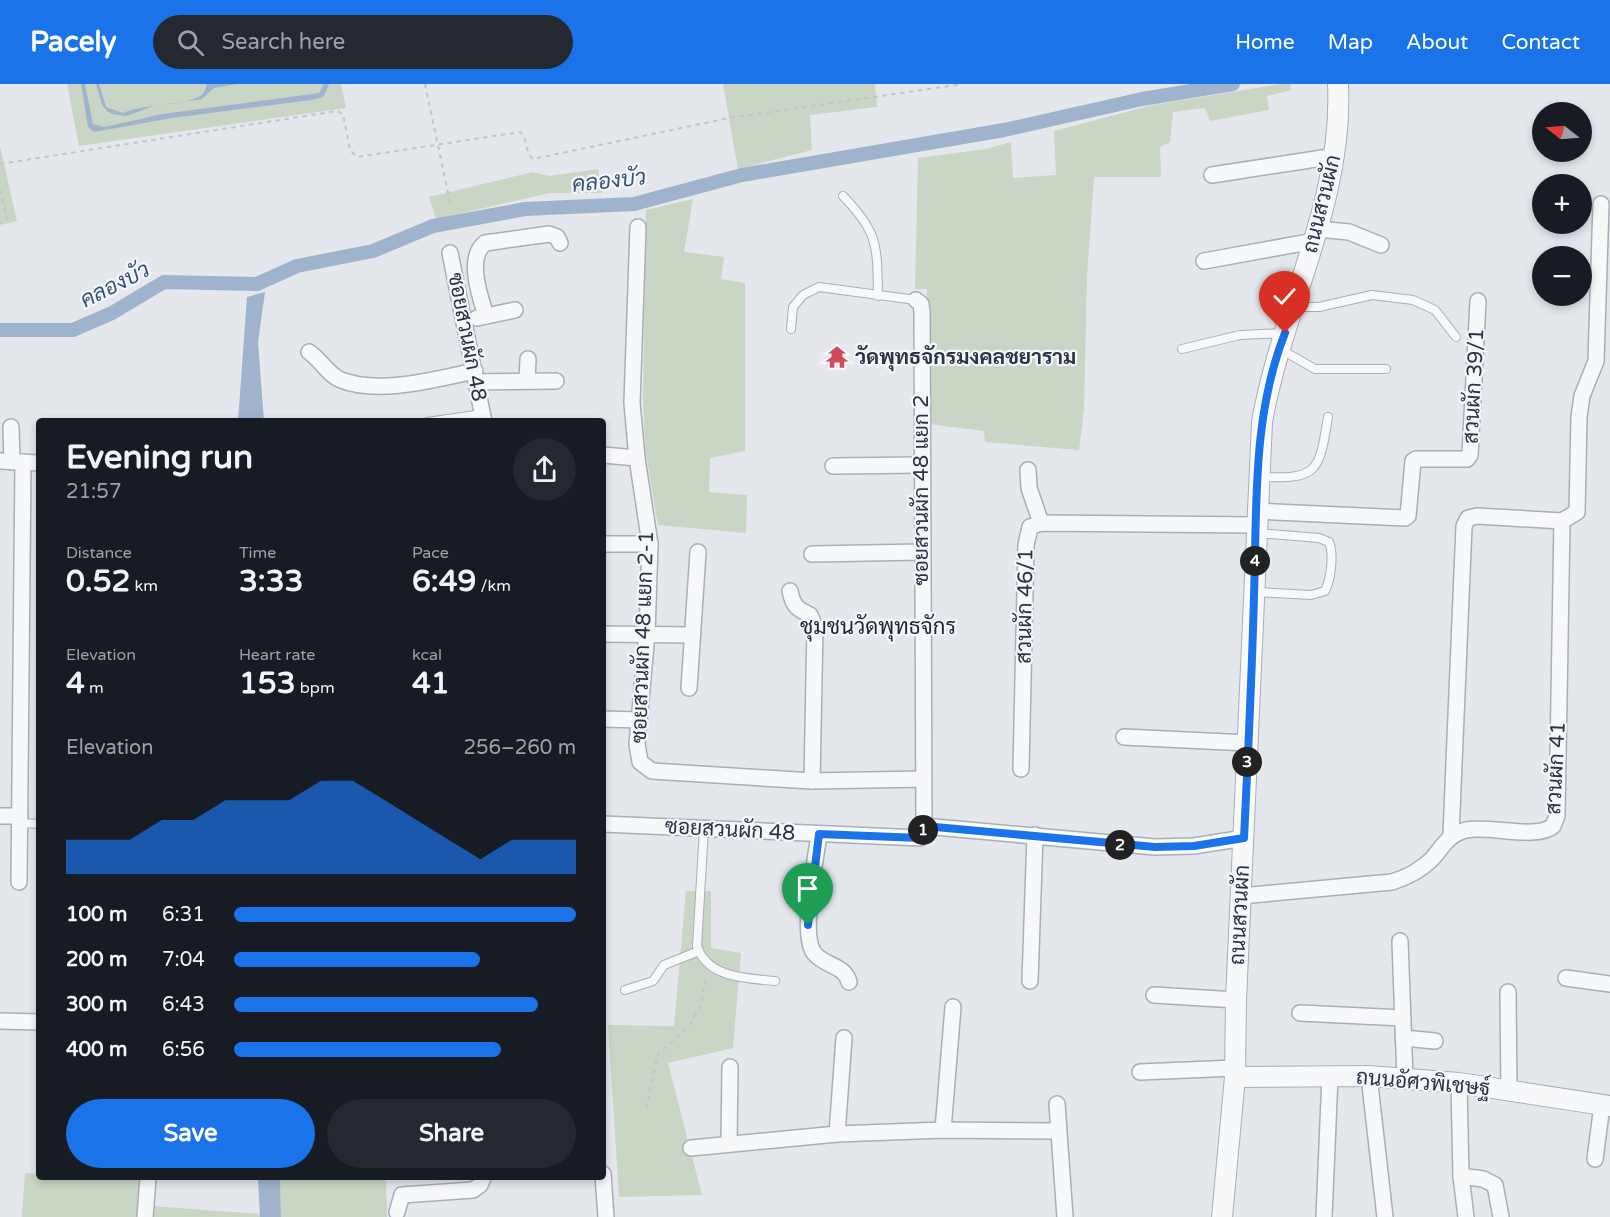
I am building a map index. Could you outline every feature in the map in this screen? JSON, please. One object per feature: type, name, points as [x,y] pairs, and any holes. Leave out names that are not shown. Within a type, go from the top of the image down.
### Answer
[{"type":"street","name":"ถนนสวนผัก","points":[[1222,1217],[1235,1073],[1236,1000],[1262,422],[1282,341],[1316,235],[1335,156],[1338,93]]},
{"type":"street","points":[[1212,175],[1335,156]]},
{"type":"street","points":[[1241,896],[1392,882],[1408,877],[1422,867],[1451,835],[1456,676],[1465,522],[1477,516],[1562,521],[1577,512],[1579,417],[1582,396],[1596,361],[1601,204]]},
{"type":"street","name":"ซอยสวนผัก 48 แยก 2-1","points":[[638,227],[633,403],[637,458],[650,544],[647,634],[637,744],[640,762],[652,771],[812,781],[923,779]]},
{"type":"street","points":[[1204,261],[1316,235],[1348,232],[1381,245]]},
{"type":"street","points":[[486,316],[479,292],[476,257],[479,248],[485,243],[549,234],[557,237],[560,243]]},
{"type":"street","name":"ซอยสวนผัก 48","points":[[450,253],[483,418]]},
{"type":"street","name":"ซอยสวนผัก 48 แยก 2","points":[[916,300],[921,304],[922,312],[921,552],[924,826]]},
{"type":"street","name":"สวนผัก 39/1","points":[[1256,523],[1405,518],[1408,516],[1413,461],[1416,459],[1467,459],[1470,455],[1478,301]]},
{"type":"street","points":[[465,322],[515,310]]},
{"type":"street","points":[[309,352],[336,377],[354,382],[406,385],[476,377],[556,381]]},
{"type":"street","points":[[528,359],[528,381]]},
{"type":"street","points":[[11,427],[20,819],[19,882]]},
{"type":"street","points":[[606,455],[637,458]]},
{"type":"street","points":[[12,462],[36,463]]},
{"type":"street","points":[[833,466],[921,465]]},
{"type":"street","points":[[1028,470],[1029,488],[1041,523]]},
{"type":"street","name":"สวนผัก 41","points":[[1451,835],[1481,829],[1542,832],[1549,830],[1556,821],[1562,521]]},
{"type":"street","name":"สวนผัก 46/1","points":[[1021,769],[1026,545],[1030,527],[1041,523],[1256,523]]},
{"type":"street","points":[[606,544],[650,544]]},
{"type":"street","points":[[689,688],[698,552]]},
{"type":"street","points":[[812,554],[921,552]]},
{"type":"street","points":[[790,591],[793,604],[810,615],[815,627],[812,781]]},
{"type":"street","points":[[606,634],[692,634]]},
{"type":"street","points":[[606,719],[639,720]]},
{"type":"street","points":[[1124,737],[1248,743]]},
{"type":"street","points":[[0,816],[20,819]]},
{"type":"street","name":"ซอยสวนผัก 48","points":[[606,824],[920,838],[924,826]]},
{"type":"street","points":[[924,826],[1155,847],[1194,846],[1244,838]]},
{"type":"street","points":[[819,834],[808,925],[811,948],[825,962],[843,971],[849,982]]},
{"type":"street","points":[[1030,981],[1035,835]]},
{"type":"street","points":[[1400,941],[1405,1079]]},
{"type":"street","points":[[1566,978],[1610,984]]},
{"type":"street","points":[[1508,992],[1509,1092]]},
{"type":"street","points":[[1154,995],[1236,1000]]},
{"type":"street","points":[[943,1130],[953,1008]]},
{"type":"street","points":[[1300,1013],[1403,1018]]},
{"type":"street","points":[[0,1021],[36,1022]]},
{"type":"street","points":[[837,1134],[844,1038]]},
{"type":"street","points":[[1403,1038],[1435,1041]]},
{"type":"street","points":[[729,1144],[730,1067]]},
{"type":"street","points":[[1140,1072],[1235,1073]]},
{"type":"street","name":"ถนนอัศวพิเชษฐ์","points":[[1235,1073],[1369,1076],[1459,1083],[1606,1106]]},
{"type":"street","points":[[1324,1217],[1330,1076]]},
{"type":"street","points":[[1369,1076],[1385,1217]]},
{"type":"street","points":[[1459,1083],[1461,1176],[1466,1217]]},
{"type":"street","points":[[1057,1104],[1065,1217]]},
{"type":"street","points":[[1595,1159],[1606,1106]]},
{"type":"street","points":[[691,1148],[837,1134],[943,1130],[1058,1131]]},
{"type":"street","points":[[1461,1176],[1483,1179],[1495,1185],[1501,1217]]},
{"type":"street","points":[[145,1217],[148,1180]]},
{"type":"street","points":[[397,1212],[402,1195],[473,1190],[482,1180]]},
{"type":"street","points":[[603,1180],[606,1217]]},
{"type":"lane","points":[[843,196],[870,229],[877,253],[878,296]]},
{"type":"lane","points":[[791,329],[793,307],[803,295],[819,287],[916,300]]},
{"type":"lane","points":[[1293,307],[1319,307],[1372,296],[1413,300],[1435,310],[1456,338]]},
{"type":"lane","points":[[1182,349],[1240,335],[1282,341],[1315,369],[1386,369]]},
{"type":"lane","points":[[1258,477],[1295,478],[1313,468],[1323,448],[1328,417]]},
{"type":"lane","points":[[1255,592],[1311,594],[1325,591],[1330,573],[1329,542],[1256,523]]},
{"type":"lane","points":[[20,819],[36,823]]},
{"type":"lane","points":[[704,829],[699,951],[708,966],[738,977],[775,981]]},
{"type":"lane","points":[[626,990],[653,981],[664,965],[699,951]]},
{"type":"path","points":[[425,84],[450,202]]},
{"type":"path","points":[[0,164],[337,111],[343,114],[353,156],[520,132],[524,135],[528,155],[532,159],[729,118],[963,84]]},
{"type":"path","points":[[0,190],[7,217],[5,222],[0,223]]},
{"type":"path","points":[[646,1109],[658,1054],[689,1026],[701,1005],[708,966]]},
{"type":"green space","points":[[67,84],[341,84],[346,108],[79,146]]},
{"type":"green space","points":[[723,84],[875,84],[877,107],[810,115],[812,150],[738,169]]},
{"type":"green space","points":[[1290,84],[1291,90],[1267,96],[1269,110],[1210,121],[1205,108],[1173,112],[1170,142],[1160,147],[1161,177],[1094,177],[1087,276],[1084,409],[1079,450],[985,442],[984,431],[929,424],[927,289],[915,289],[918,158],[986,149],[1011,142],[1013,178],[1056,175],[1054,131],[1153,105]]},
{"type":"green space","points":[[0,146],[17,221],[0,225]]},
{"type":"green space","points":[[598,169],[602,193],[550,193],[436,219],[429,197],[533,172],[549,176]]},
{"type":"green space","points":[[693,199],[684,252],[724,257],[721,279],[745,283],[745,451],[710,458],[709,492],[747,495],[746,533],[658,525],[645,448],[643,396],[646,210]]},
{"type":"green space","points":[[686,891],[711,891],[711,948],[741,953],[733,1048],[668,1063],[702,1195],[619,1197],[608,1025],[674,1026]]},
{"type":"green space","points":[[25,1173],[36,1174],[36,1180],[142,1180],[138,1205],[260,1214],[260,1217],[22,1217]]},
{"type":"green space","points":[[280,1180],[386,1180],[387,1217],[281,1217]]},
{"type":"water","points":[[81,84],[85,84],[93,124],[105,127],[162,114],[319,93],[324,84],[329,85],[323,97],[311,100],[172,118],[94,132],[88,127]]},
{"type":"water","points":[[96,84],[99,84],[106,107],[123,113],[159,105],[126,116],[112,114],[102,105]]},
{"type":"water","points":[[207,84],[237,84],[214,88],[202,99],[183,102],[200,96]]},
{"type":"water","points":[[265,292],[258,342],[264,418],[238,418],[247,297]]},
{"type":"water","points":[[258,1180],[280,1180],[281,1217],[260,1217]]},
{"type":"waterway","name":"คลองบัว","points":[[0,330],[73,330],[112,313],[164,282],[257,284],[297,266],[373,251],[433,226],[525,209],[634,204],[742,175],[1004,130],[1142,99],[1233,84]]},
{"type":"place","name":"วัดพุทธจักรมงคลชยาราม","points":[[837,357]]},
{"type":"district","name":"ชุมชนวัดพุทธจักร","points":[[878,627]]},
{"type":"route","points":[[808,925],[819,834],[920,838],[924,826],[1035,835],[1121,846],[1155,847],[1194,846],[1244,838],[1255,592],[1255,525],[1262,422],[1269,384],[1285,333]]}]
